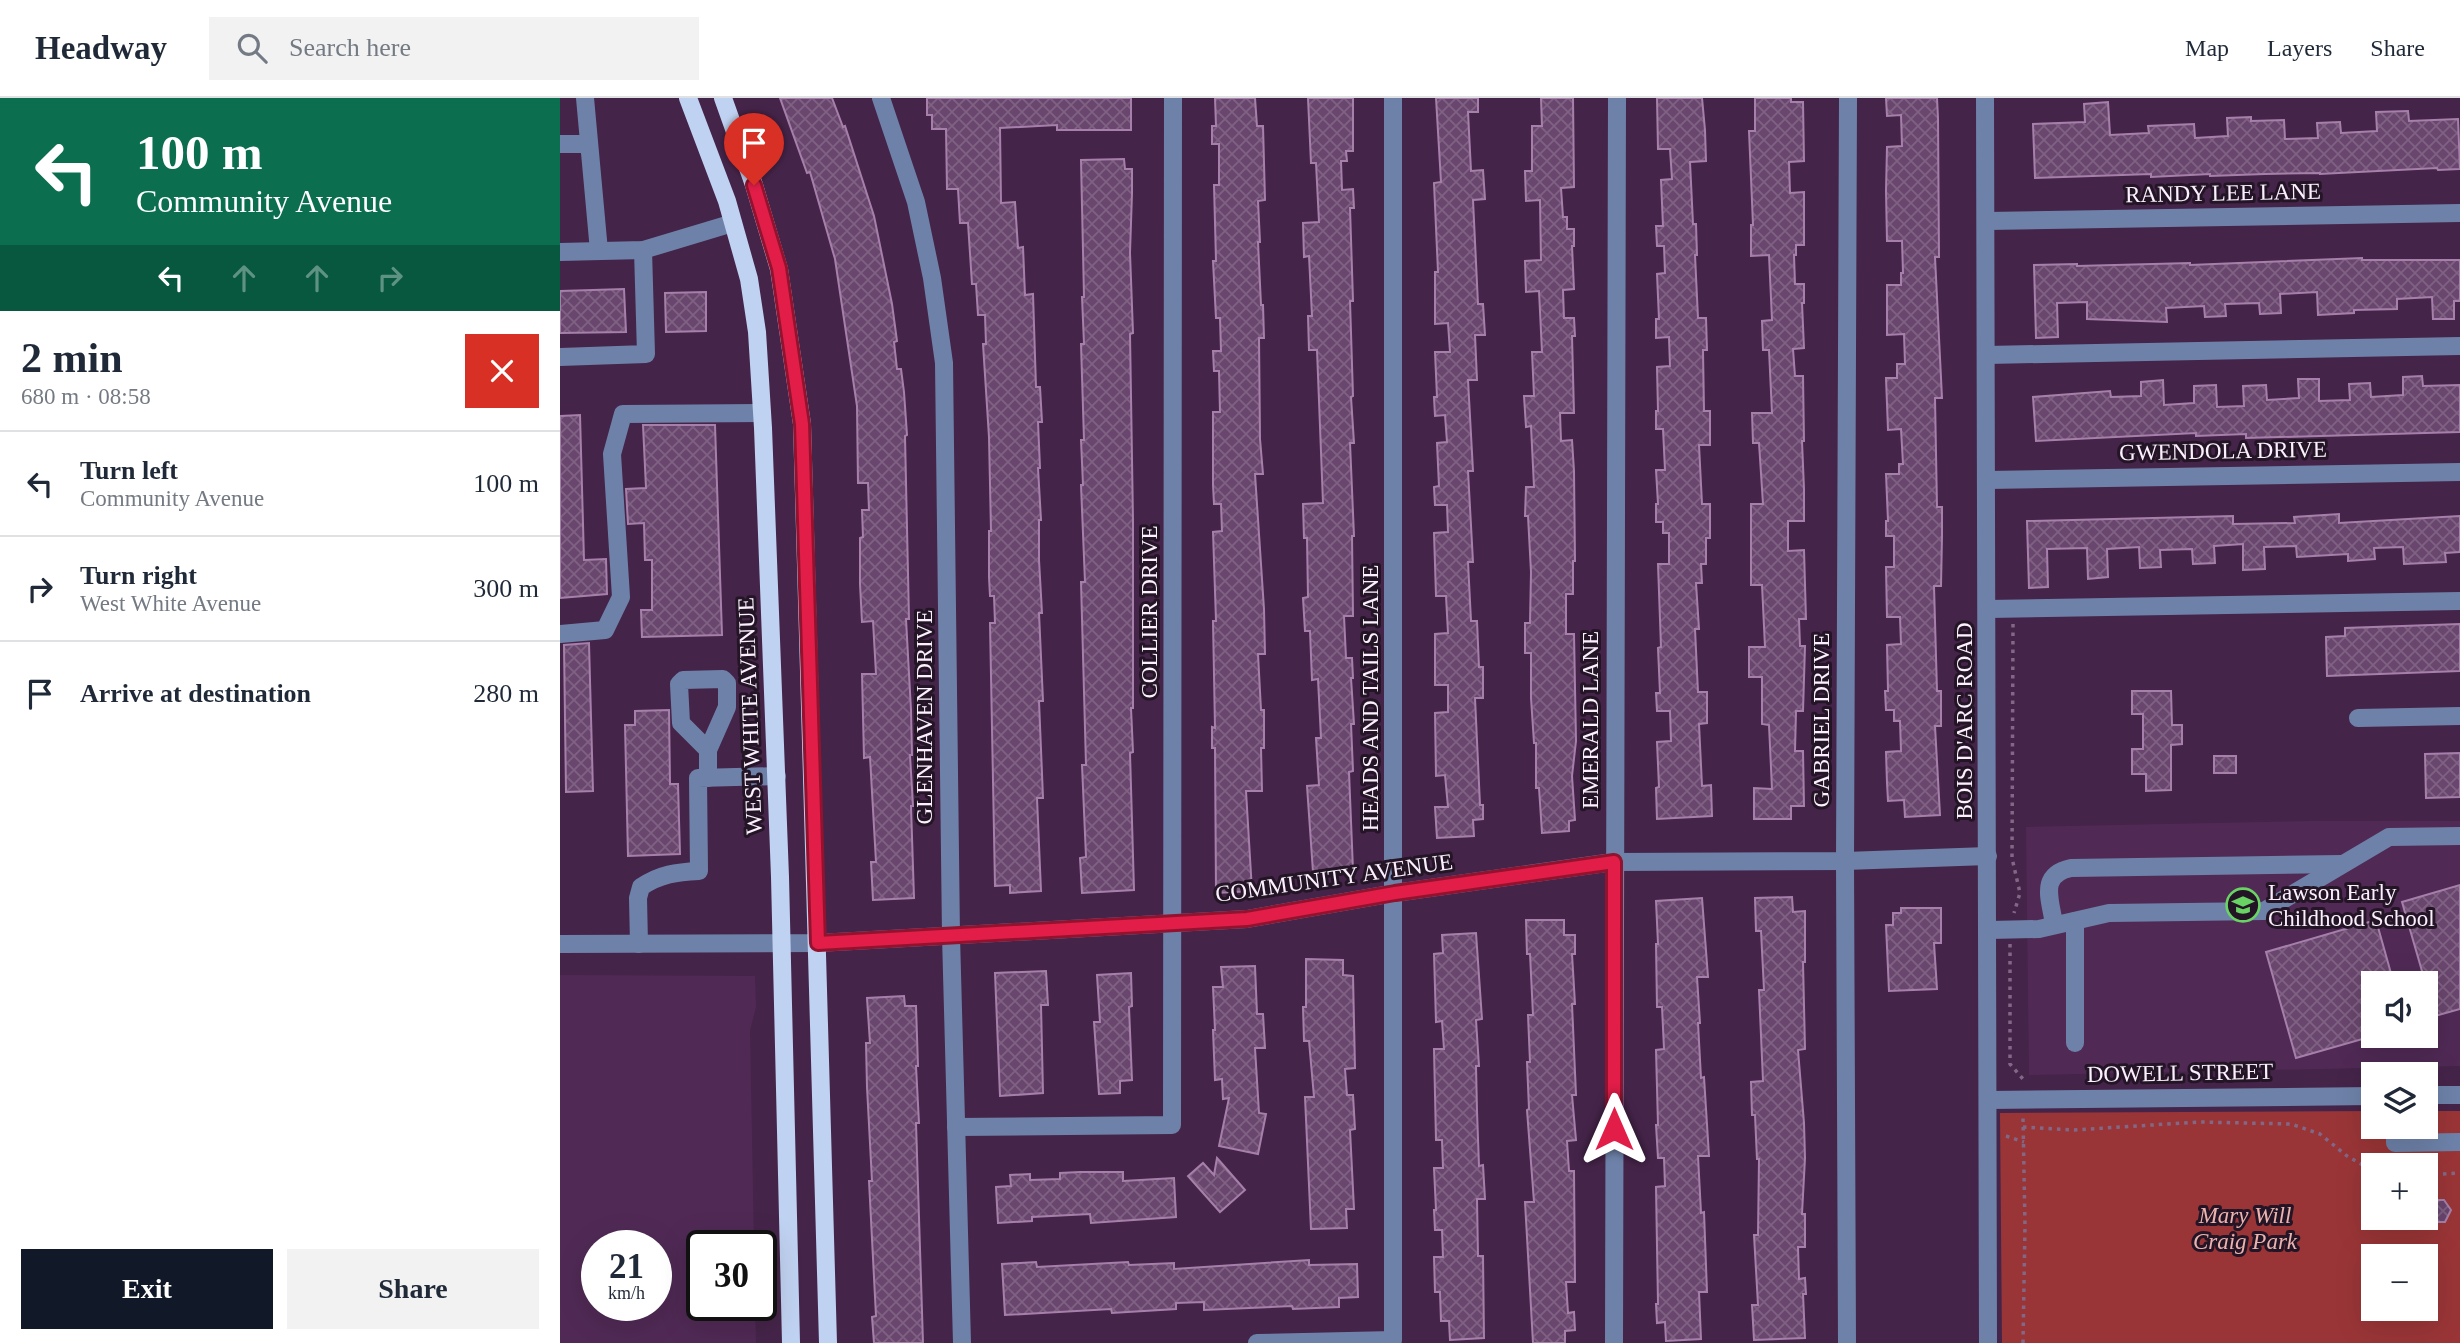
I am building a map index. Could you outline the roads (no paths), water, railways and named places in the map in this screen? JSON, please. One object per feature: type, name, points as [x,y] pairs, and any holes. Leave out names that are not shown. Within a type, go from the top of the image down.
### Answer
[{"type":"main road","name":"WEST WHITE AVENUE","points":[[688,98],[727,201],[749,279],[755,319],[762,413],[777,776],[791,1343]]},
{"type":"main road","points":[[723,98],[754,185],[779,268],[802,424],[828,1343]]},
{"type":"street","points":[[584,98],[599,251]]},
{"type":"street","name":"GLENHAVEN DRIVE","points":[[881,98],[916,202],[932,278],[944,363],[951,936],[962,1343]]},
{"type":"street","name":"COLLIER DRIVE","points":[[956,1127],[1172,1125],[1173,98]]},
{"type":"street","name":"HEADS AND TAILS LANE","points":[[1257,1343],[1393,1340],[1393,98]]},
{"type":"street","name":"EMERALD LANE","points":[[1614,1343],[1617,98]]},
{"type":"street","name":"GABRIEL DRIVE","points":[[1847,98],[1847,1343]]},
{"type":"street","name":"BOIS D'ARC ROAD","points":[[1985,98],[1989,856],[1988,1343]]},
{"type":"street","points":[[560,144],[589,144]]},
{"type":"street","name":"RANDY LEE LANE","points":[[1987,221],[2460,214]]},
{"type":"street","points":[[560,252],[643,250],[733,223]]},
{"type":"street","points":[[560,357],[646,354],[643,250]]},
{"type":"street","points":[[1987,355],[2460,346]]},
{"type":"street","points":[[560,634],[605,630],[621,597],[612,454],[624,414],[762,413]]},
{"type":"street","name":"GWENDOLA DRIVE","points":[[1987,480],[2460,472]]},
{"type":"street","points":[[1988,609],[2460,601]]},
{"type":"street","points":[[2358,718],[2460,716]]},
{"type":"street","points":[[708,750],[708,778]]},
{"type":"street","points":[[639,944],[638,898],[641,887],[674,872],[699,871],[698,778],[777,776]]},
{"type":"street","points":[[1989,930],[2039,929],[2109,913],[2264,911],[2389,837],[2460,836]]},
{"type":"street","name":"COMMUNITY AVENUE","points":[[560,944],[818,943],[1247,919],[1395,893],[1614,862],[1845,861],[1989,856]]},
{"type":"street","points":[[2054,925],[2050,878],[2059,870],[2343,864]]},
{"type":"street","points":[[2075,921],[2075,1043]]},
{"type":"street","points":[[2438,1095],[2460,1095]]},
{"type":"street","name":"DOWELL STREET","points":[[1988,1100],[2361,1096]]},
{"type":"street","points":[[2395,1139],[2395,1143],[2460,1142]]},
{"type":"place","name":"Lawson Early Childhood School","points":[[2243,905]]},
{"type":"park label","name":"Mary Will Craig Park","points":[[2245,1228]]}]
